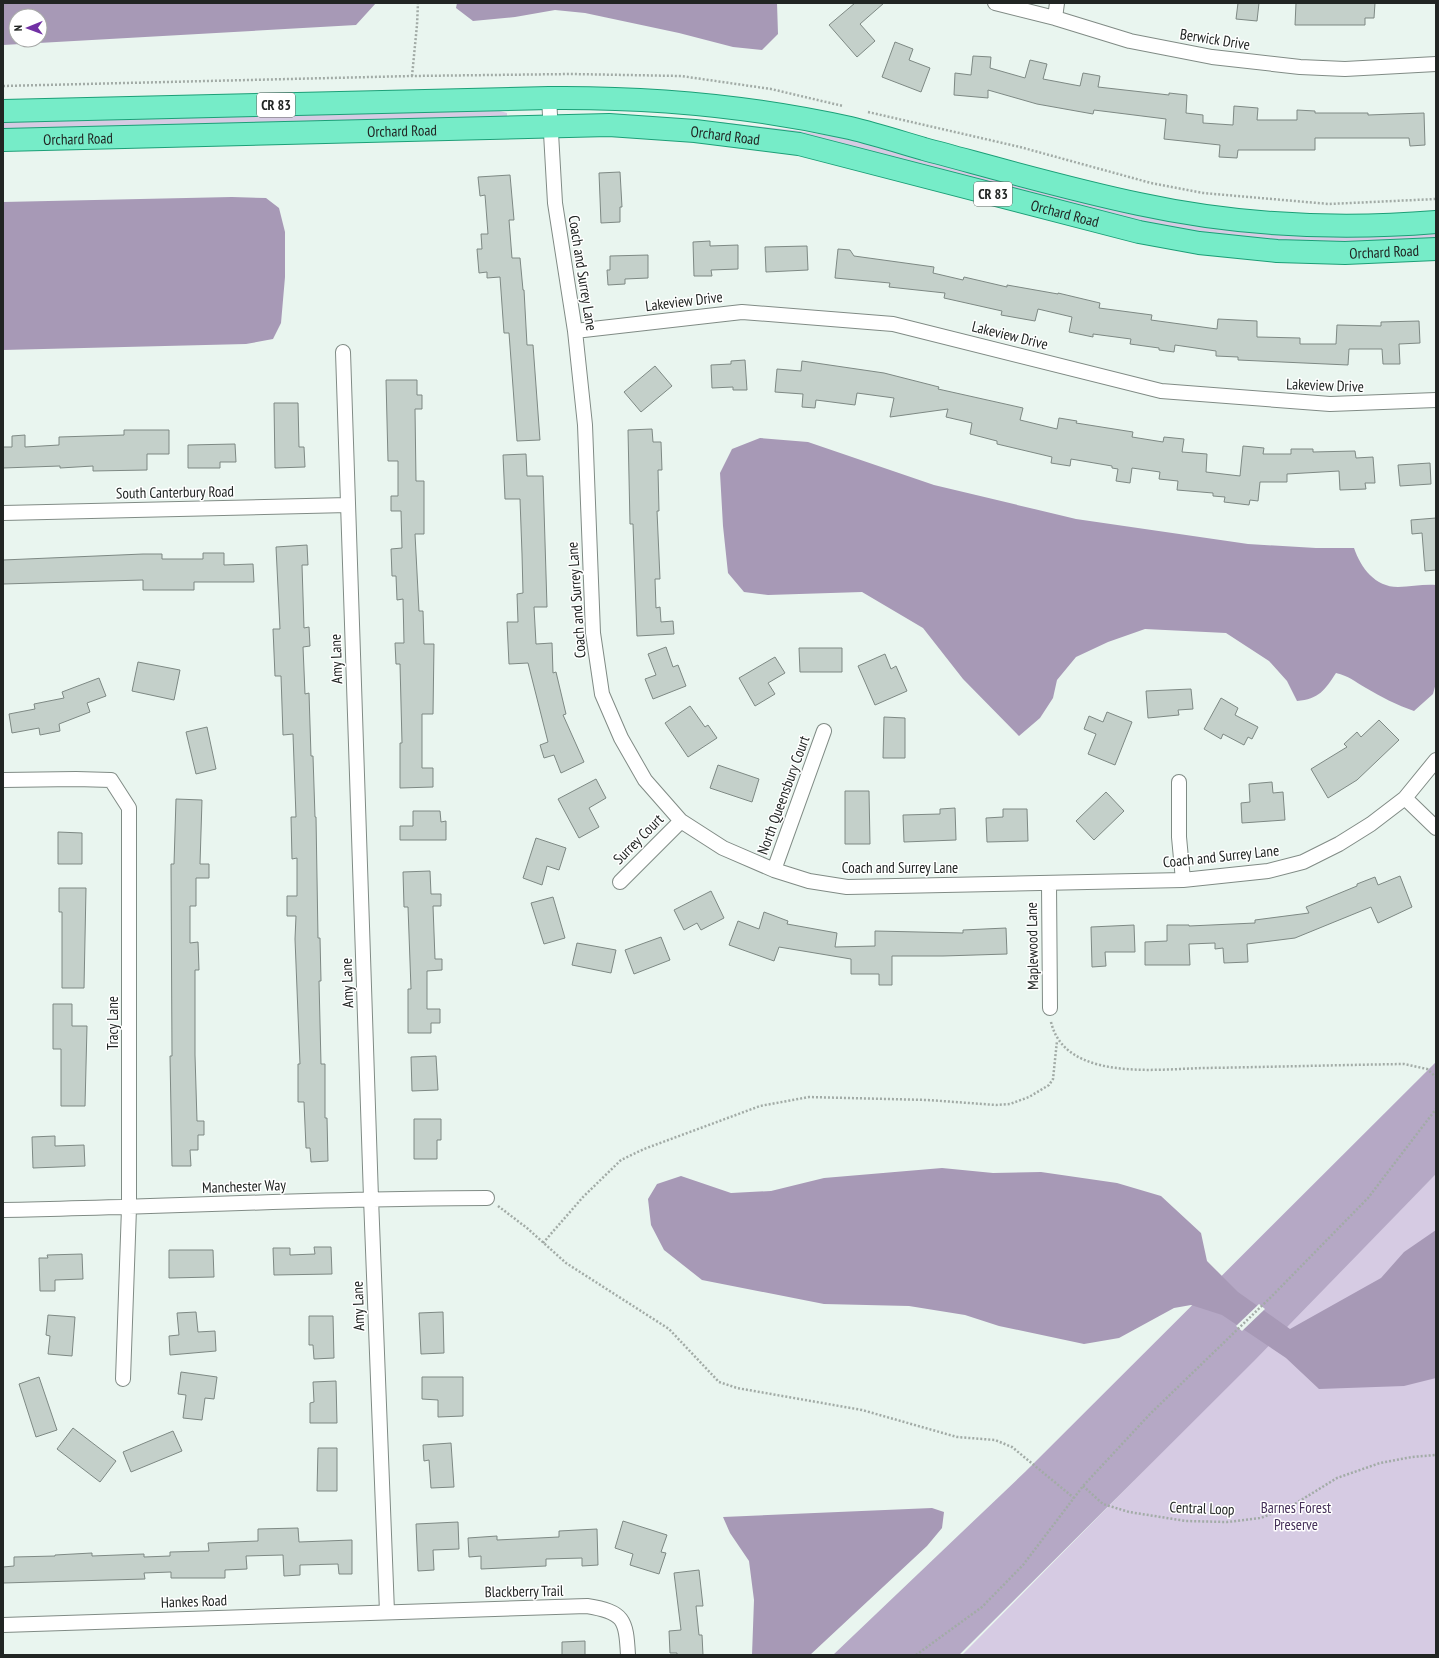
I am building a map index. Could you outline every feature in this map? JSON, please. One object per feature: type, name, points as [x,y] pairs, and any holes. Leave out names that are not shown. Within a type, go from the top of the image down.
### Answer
[{"type":"main road","name":"Orchard Road","points":[[3,111],[549,98],[612,98],[736,108],[850,128],[1139,204],[1194,214],[1292,224],[1401,225],[1436,222]]},
{"type":"main road","name":"Orchard Road","points":[[3,140],[609,125],[687,130],[799,144],[1139,232],[1200,243],[1277,251],[1344,254],[1436,249]]},
{"type":"street","name":"Berwick Drive","points":[[995,3],[1055,18],[1130,41],[1212,57],[1256,63],[1344,69],[1436,64]]},
{"type":"street","points":[[1055,18],[1057,3]]},
{"type":"street","name":"Coach and Surrey Lane","points":[[549,98],[555,203],[575,331],[585,425],[593,633],[602,694],[621,738],[646,780],[681,820],[723,848],[774,870],[809,881],[847,887],[1184,880],[1268,871],[1303,862],[1346,840],[1371,824],[1405,798],[1436,760]]},
{"type":"street","name":"Lakeview Drive","points":[[575,331],[749,312],[893,324],[1161,391],[1330,404],[1436,400]]},
{"type":"street","name":"Amy Lane","points":[[343,352],[371,1198],[387,1612]]},
{"type":"street","name":"South Canterbury Road","points":[[3,513],[348,505]]},
{"type":"street","name":"North Queensbury Court","points":[[774,870],[824,731]]},
{"type":"street","name":"Tracy Lane","points":[[3,780],[111,780],[129,808],[129,1208],[123,1379]]},
{"type":"street","points":[[1179,782],[1179,837],[1184,880]]},
{"type":"street","points":[[1405,798],[1436,828]]},
{"type":"street","name":"Surrey Court","points":[[620,882],[681,820]]},
{"type":"street","name":"Maplewood Lane","points":[[1049,884],[1050,1008]]},
{"type":"street","name":"Manchester Way","points":[[3,1210],[129,1208],[371,1198],[487,1198]]},
{"type":"street","name":"Blackberry Trail","points":[[387,1612],[587,1606],[608,1610],[621,1619],[627,1630],[628,1655]]},
{"type":"street","name":"Hankes Road","points":[[3,1625],[387,1612]]},
{"type":"path","points":[[412,76],[418,3]]},
{"type":"path","points":[[543,1242],[583,1197],[620,1160],[644,1149],[760,1106],[809,1097],[928,1100],[996,1106],[1010,1104],[1029,1098],[1049,1085],[1053,1079],[1057,1041],[1051,1022],[1050,1008]]},
{"type":"path","points":[[1057,1041],[1070,1052],[1085,1060],[1116,1068],[1152,1069],[1404,1064],[1427,1069],[1436,1077]]},
{"type":"path","points":[[916,1655],[982,1607],[1023,1565],[1083,1486],[1150,1414],[1263,1305],[1368,1198],[1436,1109]]},
{"type":"path","points":[[487,1198],[527,1228],[566,1263],[669,1329],[719,1382],[737,1388],[862,1410],[957,1437],[995,1440],[1012,1447],[1074,1498]]},
{"type":"path","name":"Central Loop","points":[[1083,1486],[1103,1504],[1129,1512],[1186,1521],[1227,1522],[1261,1518],[1293,1505],[1336,1478],[1380,1463],[1412,1456],[1436,1455]]},
{"type":"green space","points":[[493,109],[507,113],[507,118],[3,131],[3,121]]},
{"type":"green space","points":[[719,122],[839,137],[893,149],[1120,209],[1436,231],[1436,240],[1357,243],[1245,239],[1150,224],[719,125]]},
{"type":"green space","name":"Barnes Forest Preserve","points":[[1436,1174],[1436,1655],[962,1655]]},
{"type":"shaded area","points":[[3,3],[376,3],[356,25],[48,42],[48,8],[8,8],[8,45],[3,45]]},
{"type":"shaded area","points":[[457,3],[777,3],[778,34],[762,50],[733,47],[679,33],[585,13],[555,10],[515,17],[473,21],[456,8]]},
{"type":"shaded area","points":[[232,197],[266,198],[279,208],[285,232],[285,277],[281,323],[273,339],[246,344],[3,350],[3,202]]},
{"type":"shaded area","points":[[760,438],[808,442],[934,485],[1076,519],[1248,544],[1316,548],[1354,548],[1365,569],[1382,584],[1398,587],[1436,585],[1436,683],[1433,694],[1414,711],[1389,701],[1348,677],[1336,673],[1321,693],[1305,700],[1297,701],[1287,681],[1269,661],[1226,633],[1145,629],[1108,642],[1076,657],[1057,680],[1053,698],[1040,718],[1019,736],[963,679],[923,628],[862,592],[768,595],[744,592],[728,573],[723,526],[720,473],[732,449]]},
{"type":"shaded area","points":[[1436,1062],[1436,1174],[1254,1361],[959,1655],[833,1655],[1026,1471]]},
{"type":"shaded area","points":[[942,1168],[993,1173],[1041,1172],[1117,1183],[1161,1196],[1201,1233],[1207,1261],[1238,1292],[1290,1329],[1381,1278],[1404,1252],[1436,1230],[1436,1378],[1404,1386],[1319,1389],[1286,1358],[1222,1315],[1191,1305],[1174,1308],[1119,1338],[1084,1344],[999,1326],[965,1315],[909,1306],[824,1304],[702,1280],[664,1250],[651,1225],[648,1199],[657,1184],[681,1176],[731,1193],[771,1191],[824,1178]]},
{"type":"shaded area","points":[[932,1508],[944,1512],[942,1528],[927,1546],[810,1655],[752,1655],[754,1600],[749,1561],[730,1533],[723,1517]]},
{"type":"pier","points":[[1259,1304],[1265,1309],[1242,1331],[1236,1326]]},
{"type":"building","points":[[855,3],[884,3],[860,24],[875,41],[857,57],[829,25]]},
{"type":"building","points":[[1238,3],[1259,3],[1257,21],[1236,19]]},
{"type":"building","points":[[1296,3],[1375,3],[1374,18],[1365,18],[1365,25],[1295,25]]},
{"type":"building","points":[[895,42],[913,49],[909,60],[930,68],[921,92],[882,77]]},
{"type":"building","points":[[973,56],[991,57],[990,68],[1025,78],[1030,60],[1047,64],[1043,79],[1080,86],[1083,73],[1100,76],[1098,87],[1169,95],[1169,93],[1187,95],[1186,113],[1203,115],[1203,123],[1233,125],[1234,106],[1258,108],[1257,120],[1297,120],[1297,110],[1315,111],[1315,113],[1368,113],[1368,115],[1424,113],[1425,145],[1410,146],[1409,138],[1315,138],[1315,150],[1238,150],[1237,158],[1219,157],[1220,145],[1164,139],[1166,119],[1094,110],[1093,114],[1037,104],[988,90],[988,98],[954,95],[955,73],[971,75]]},
{"type":"building","points":[[620,172],[622,207],[620,207],[620,222],[601,223],[599,173]]},
{"type":"building","points":[[510,175],[514,220],[509,220],[512,258],[520,258],[524,290],[527,345],[533,345],[540,440],[517,441],[509,333],[504,333],[500,277],[487,278],[487,272],[479,273],[477,249],[482,249],[481,234],[488,234],[485,195],[480,196],[478,177]]},
{"type":"building","points":[[710,241],[710,246],[738,245],[738,269],[711,270],[712,276],[694,276],[693,242]]},
{"type":"building","points":[[807,246],[808,270],[766,272],[765,247]]},
{"type":"building","points":[[838,249],[850,250],[854,256],[934,267],[933,273],[963,280],[964,277],[1007,287],[1007,285],[1058,293],[1100,303],[1099,308],[1152,315],[1151,320],[1217,329],[1218,319],[1257,321],[1257,337],[1300,338],[1300,344],[1336,344],[1337,325],[1381,326],[1381,322],[1419,321],[1420,343],[1399,344],[1400,364],[1383,364],[1382,349],[1349,349],[1348,365],[1238,360],[1238,357],[1216,356],[1216,351],[1175,345],[1174,352],[1159,350],[1159,348],[1130,344],[1131,339],[1093,334],[1093,337],[1069,332],[1072,317],[1038,309],[1035,321],[1001,315],[1002,311],[944,298],[945,293],[889,287],[890,283],[835,278]]},
{"type":"building","points":[[648,255],[648,278],[625,279],[625,284],[608,285],[607,270],[610,270],[610,256]]},
{"type":"building","points":[[745,360],[747,390],[733,390],[733,387],[712,388],[711,365],[731,364],[731,361]]},
{"type":"building","points":[[802,361],[884,373],[939,387],[938,389],[1023,408],[1020,420],[1057,429],[1059,418],[1077,421],[1076,423],[1133,432],[1132,437],[1163,442],[1164,437],[1184,439],[1182,452],[1207,454],[1206,472],[1240,476],[1243,446],[1264,448],[1263,454],[1291,454],[1291,449],[1313,449],[1313,452],[1355,451],[1356,458],[1373,457],[1375,483],[1365,483],[1366,489],[1340,490],[1339,471],[1287,474],[1287,482],[1260,482],[1258,501],[1250,500],[1249,505],[1224,502],[1225,497],[1213,496],[1213,493],[1177,490],[1178,481],[1159,479],[1160,472],[1132,468],[1130,483],[1116,481],[1118,469],[1112,468],[1112,466],[1071,459],[1070,466],[1051,463],[1052,457],[997,444],[997,441],[970,434],[972,423],[946,417],[948,409],[890,417],[894,398],[857,393],[855,405],[816,400],[815,408],[802,407],[803,394],[775,392],[777,369],[801,371]]},
{"type":"building","points":[[655,366],[672,386],[641,412],[624,392]]},
{"type":"building","points":[[386,380],[417,380],[417,395],[422,395],[422,409],[415,409],[416,481],[424,481],[424,534],[415,534],[419,611],[423,611],[424,644],[434,644],[433,714],[422,714],[422,768],[433,768],[433,787],[400,788],[400,743],[402,743],[400,664],[396,664],[395,643],[404,643],[403,599],[397,600],[396,576],[392,576],[391,549],[402,548],[401,511],[391,511],[391,496],[398,496],[398,461],[388,461]]},
{"type":"building","points":[[274,403],[298,403],[299,447],[304,447],[305,467],[275,468]]},
{"type":"building","points":[[652,429],[653,442],[661,442],[662,470],[658,470],[659,511],[657,511],[660,579],[655,579],[656,608],[660,607],[661,622],[673,621],[674,634],[637,636],[633,524],[630,524],[628,430]]},
{"type":"building","points":[[124,430],[169,430],[169,454],[147,454],[147,470],[93,471],[93,466],[60,468],[60,466],[3,468],[3,447],[12,447],[12,436],[25,435],[25,447],[59,445],[59,437],[124,435]]},
{"type":"building","points":[[235,444],[236,462],[220,462],[220,468],[188,468],[188,445]]},
{"type":"building","points":[[526,454],[527,476],[543,476],[547,607],[534,607],[536,644],[552,643],[553,673],[556,672],[566,714],[563,715],[584,762],[561,773],[554,755],[544,758],[540,745],[548,742],[528,663],[509,664],[507,622],[518,622],[517,594],[523,593],[522,554],[520,499],[505,499],[503,455]]},
{"type":"building","points":[[1430,463],[1431,484],[1400,486],[1398,465]]},
{"type":"building","points":[[1436,518],[1436,570],[1425,571],[1422,533],[1412,534],[1411,520]]},
{"type":"building","points":[[307,545],[308,565],[302,565],[304,628],[309,627],[310,646],[303,647],[305,694],[309,693],[311,756],[313,756],[316,817],[318,938],[320,938],[321,981],[319,981],[321,1064],[325,1064],[325,1118],[327,1118],[328,1161],[311,1162],[310,1148],[306,1148],[304,1102],[298,1102],[298,1064],[300,1064],[295,939],[296,916],[287,916],[287,896],[297,896],[297,858],[292,859],[291,817],[296,817],[293,734],[283,735],[281,676],[275,676],[273,629],[280,629],[276,547]]},
{"type":"building","points":[[203,553],[224,553],[224,565],[253,564],[254,582],[194,582],[194,590],[143,590],[143,580],[3,584],[3,560],[143,554],[162,554],[162,559],[203,559]]},
{"type":"building","points":[[666,647],[673,667],[678,665],[686,686],[653,699],[645,679],[656,675],[648,654]]},
{"type":"building","points":[[799,648],[842,648],[842,672],[800,672]]},
{"type":"building","points":[[885,654],[891,669],[896,666],[907,691],[875,705],[858,666]]},
{"type":"building","points":[[775,657],[785,673],[768,683],[775,694],[755,706],[739,678]]},
{"type":"building","points":[[138,662],[180,670],[174,700],[132,691]]},
{"type":"building","points":[[99,678],[106,696],[87,703],[90,712],[59,724],[60,731],[40,735],[39,728],[12,733],[9,714],[35,709],[34,704],[64,698],[62,692]]},
{"type":"building","points":[[1191,689],[1193,709],[1178,710],[1179,715],[1148,718],[1146,691]]},
{"type":"building","points":[[1221,698],[1238,708],[1235,715],[1258,727],[1252,739],[1248,737],[1244,745],[1223,734],[1221,739],[1204,729]]},
{"type":"building","points":[[690,706],[705,727],[708,725],[717,738],[688,757],[665,723]]},
{"type":"building","points":[[1107,712],[1132,722],[1115,765],[1088,754],[1096,734],[1084,729],[1089,716],[1103,722]]},
{"type":"building","points":[[884,717],[905,718],[905,758],[883,758]]},
{"type":"building","points":[[1379,720],[1399,740],[1357,780],[1328,798],[1311,769],[1347,747],[1344,744],[1357,732],[1361,737]]},
{"type":"building","points":[[207,727],[216,769],[196,774],[186,732]]},
{"type":"building","points":[[718,765],[759,779],[752,802],[710,788]]},
{"type":"building","points":[[596,779],[606,798],[589,808],[599,827],[579,838],[558,799]]},
{"type":"building","points":[[1272,782],[1273,793],[1283,792],[1285,820],[1242,823],[1241,803],[1250,802],[1249,784]]},
{"type":"building","points":[[845,791],[869,791],[870,844],[845,844]]},
{"type":"building","points":[[1106,792],[1124,811],[1094,840],[1076,821]]},
{"type":"building","points":[[176,799],[202,800],[200,864],[209,864],[209,878],[196,878],[196,906],[190,906],[190,943],[198,942],[199,970],[195,970],[197,1121],[204,1121],[204,1135],[198,1135],[198,1150],[190,1150],[191,1166],[172,1166],[170,1056],[172,1056],[171,864],[174,864]]},
{"type":"building","points":[[955,808],[956,840],[904,842],[903,815],[940,814],[940,809]]},
{"type":"building","points":[[1003,809],[1027,809],[1028,841],[987,842],[986,818],[1003,817]]},
{"type":"building","points":[[413,811],[440,811],[441,822],[446,821],[446,840],[400,840],[400,826],[413,826]]},
{"type":"building","points":[[58,832],[82,833],[82,864],[58,864]]},
{"type":"building","points":[[536,838],[566,848],[559,870],[547,866],[542,885],[523,878]]},
{"type":"building","points":[[430,871],[431,894],[441,894],[441,906],[433,906],[435,959],[442,959],[442,970],[427,971],[427,1009],[440,1009],[440,1023],[431,1023],[431,1033],[408,1033],[408,989],[411,989],[408,907],[404,907],[403,872]]},
{"type":"building","points":[[1400,876],[1412,907],[1378,923],[1371,907],[1295,938],[1247,944],[1248,962],[1224,963],[1223,948],[1215,949],[1215,943],[1189,944],[1190,965],[1145,965],[1145,942],[1167,941],[1167,925],[1189,926],[1255,923],[1255,920],[1309,913],[1306,907],[1357,886],[1357,884],[1375,877],[1378,885]]},
{"type":"building","points":[[59,888],[86,888],[84,988],[62,988],[62,912],[59,912]]},
{"type":"building","points":[[711,891],[724,918],[701,930],[697,923],[684,930],[674,910]]},
{"type":"building","points":[[553,897],[565,938],[544,944],[531,903]]},
{"type":"building","points":[[764,912],[788,921],[787,924],[837,933],[835,947],[875,946],[875,931],[963,933],[963,930],[1006,928],[1007,954],[892,956],[892,985],[879,985],[879,974],[851,974],[851,959],[779,947],[774,961],[729,945],[738,921],[759,929]]},
{"type":"building","points":[[1134,925],[1135,952],[1105,952],[1106,966],[1092,967],[1091,927]]},
{"type":"building","points":[[661,937],[670,960],[634,974],[625,950]]},
{"type":"building","points":[[577,943],[616,950],[611,973],[572,965]]},
{"type":"building","points":[[53,1004],[72,1004],[72,1026],[87,1026],[85,1106],[61,1106],[61,1049],[53,1049]]},
{"type":"building","points":[[436,1056],[438,1090],[412,1091],[411,1057]]},
{"type":"building","points":[[414,1119],[441,1119],[441,1140],[437,1140],[437,1159],[414,1159]]},
{"type":"building","points":[[55,1136],[55,1146],[84,1145],[85,1166],[33,1168],[32,1137]]},
{"type":"building","points":[[314,1247],[331,1247],[332,1274],[274,1275],[273,1248],[290,1248],[290,1255],[315,1254]]},
{"type":"building","points":[[169,1250],[213,1250],[214,1277],[169,1278]]},
{"type":"building","points":[[82,1254],[83,1279],[55,1280],[55,1291],[40,1291],[39,1258],[48,1258],[47,1255]]},
{"type":"building","points":[[196,1312],[198,1332],[215,1331],[216,1351],[170,1355],[169,1336],[179,1335],[177,1313]]},
{"type":"building","points":[[443,1312],[444,1353],[421,1354],[419,1313]]},
{"type":"building","points":[[48,1315],[75,1317],[72,1356],[48,1354],[50,1336],[46,1335]]},
{"type":"building","points":[[309,1316],[333,1316],[334,1358],[314,1359],[313,1345],[309,1345]]},
{"type":"building","points":[[181,1372],[217,1377],[214,1399],[205,1398],[202,1420],[183,1418],[186,1395],[178,1394]]},
{"type":"building","points":[[39,1377],[57,1430],[36,1437],[19,1384]]},
{"type":"building","points":[[422,1377],[463,1377],[463,1416],[438,1417],[438,1400],[422,1399]]},
{"type":"building","points":[[336,1381],[337,1423],[310,1423],[310,1403],[314,1402],[313,1382]]},
{"type":"building","points":[[73,1428],[116,1461],[100,1482],[57,1449]]},
{"type":"building","points":[[173,1431],[182,1451],[131,1472],[123,1452]]},
{"type":"building","points":[[451,1443],[454,1487],[431,1488],[429,1460],[424,1461],[423,1445]]},
{"type":"building","points":[[318,1448],[337,1448],[337,1491],[317,1491]]},
{"type":"building","points":[[623,1521],[667,1535],[661,1552],[666,1553],[659,1574],[630,1565],[633,1554],[615,1548]]},
{"type":"building","points":[[458,1522],[459,1549],[433,1550],[434,1570],[418,1571],[416,1524]]},
{"type":"building","points":[[298,1528],[299,1542],[352,1540],[352,1574],[339,1574],[338,1564],[300,1565],[300,1575],[284,1576],[283,1555],[246,1556],[247,1569],[225,1570],[225,1578],[171,1578],[171,1572],[144,1573],[145,1579],[3,1583],[3,1567],[14,1566],[14,1557],[92,1553],[92,1556],[144,1554],[144,1557],[170,1556],[170,1552],[209,1551],[208,1543],[258,1541],[258,1529]]},
{"type":"building","points":[[597,1529],[598,1565],[582,1566],[582,1558],[546,1559],[546,1566],[481,1569],[481,1556],[469,1557],[468,1538],[497,1536],[497,1540],[559,1537],[559,1531]]},
{"type":"building","points":[[699,1570],[703,1606],[696,1606],[699,1635],[702,1635],[703,1655],[677,1655],[677,1653],[670,1653],[669,1631],[681,1630],[674,1573]]},
{"type":"building","points":[[585,1641],[585,1655],[562,1655],[562,1642]]}]
